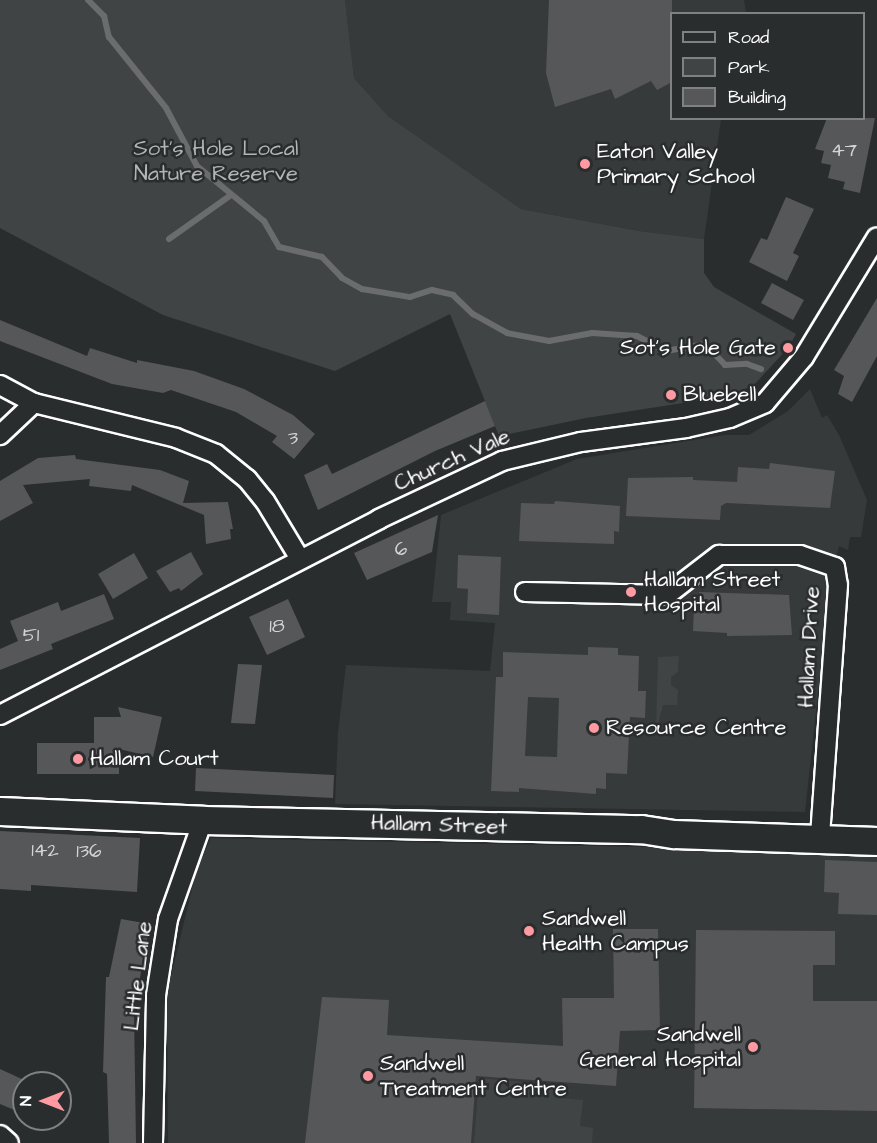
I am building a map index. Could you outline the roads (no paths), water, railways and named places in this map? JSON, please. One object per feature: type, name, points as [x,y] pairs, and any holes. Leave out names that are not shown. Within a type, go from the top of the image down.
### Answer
[{"type":"street","name":"Church Vale","points":[[0,715],[300,559],[502,461],[581,442],[687,428],[730,418],[765,403],[804,357],[874,247]]},
{"type":"street","points":[[0,385],[34,403],[176,438],[216,454],[247,479],[265,501],[300,559]]},
{"type":"street","points":[[0,435],[34,403]]},
{"type":"street","name":"Hallam Drive","points":[[525,592],[667,596],[705,563],[730,554],[800,555],[835,567],[838,585],[820,839]]},
{"type":"street","name":"Hallam Street","points":[[0,811],[203,820],[642,829],[674,834],[877,841]]},
{"type":"street","name":"Little Lane","points":[[153,1143],[156,995],[168,919],[203,820]]},
{"type":"street","points":[[0,1135],[9,1143]]},
{"type":"waterway","points":[[88,0],[104,16],[109,37],[166,108],[197,166],[264,221],[279,247],[322,257],[342,278],[362,289],[410,297],[432,290],[453,295],[473,314],[507,333],[549,341],[592,333],[637,336],[666,351],[705,344],[725,365],[747,364],[761,369]]},
{"type":"waterway","points":[[169,239],[231,195]]},
{"type":"place","name":"Eaton Valley Primary School","points":[[585,164]]},
{"type":"place","name":"Sot's Hole Gate","points":[[788,348]]},
{"type":"place","name":"Bluebell","points":[[671,395]]},
{"type":"place","name":"Hallam Street Hospital","points":[[631,592]]},
{"type":"place","name":"Resource Centre","points":[[594,728]]},
{"type":"place","name":"Hallam Court","points":[[78,759]]},
{"type":"place","name":"Sandwell Health Campus","points":[[529,931]]},
{"type":"place","name":"Sandwell General Hospital","points":[[753,1047]]},
{"type":"place","name":"Sandwell Treatment Centre","points":[[368,1076]]},
{"type":"park label","name":"Sot's Hole Local Nature Reserve","points":[[216,160]]}]
